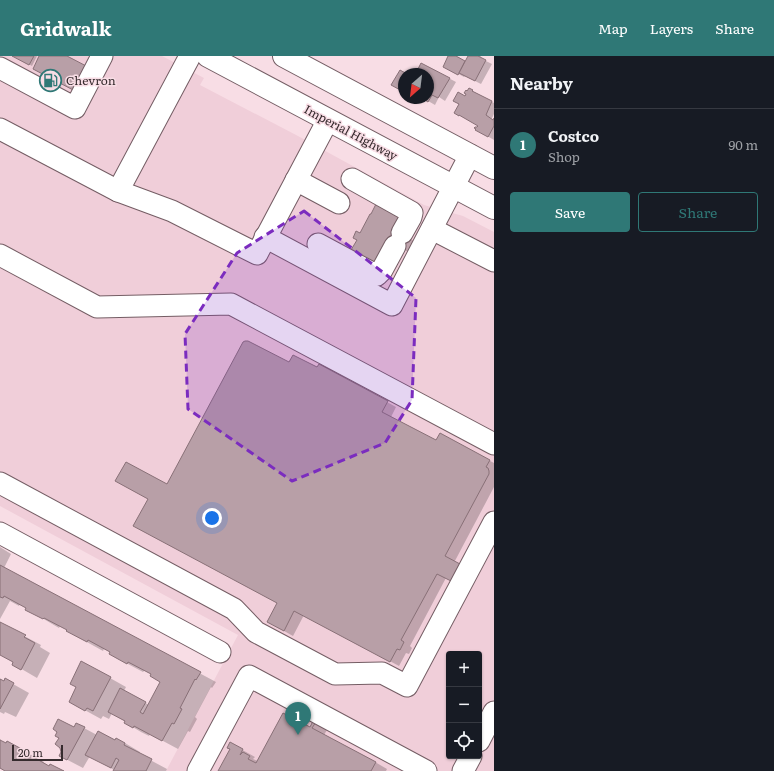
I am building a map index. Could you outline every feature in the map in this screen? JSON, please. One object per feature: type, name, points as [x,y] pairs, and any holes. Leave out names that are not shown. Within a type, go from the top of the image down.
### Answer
[{"type":"main road","name":"Imperial Highway","points":[[208,56],[494,208]]},
{"type":"main road","points":[[284,56],[494,168]]},
{"type":"lane","points":[[0,68],[75,108],[102,56]]},
{"type":"lane","points":[[118,191],[190,56]]},
{"type":"lane","points":[[0,129],[118,191],[172,210],[257,254],[328,120]]},
{"type":"lane","points":[[266,238],[392,305],[470,155]]},
{"type":"lane","points":[[318,244],[372,273],[377,274],[382,270],[399,240],[412,213],[352,179]]},
{"type":"lane","points":[[296,180],[339,204]]},
{"type":"lane","points":[[432,229],[494,261]]},
{"type":"lane","points":[[0,255],[97,307],[231,304],[494,444]]},
{"type":"lane","points":[[0,483],[234,609],[256,632],[335,674],[382,673],[407,686],[494,522]]},
{"type":"lane","points":[[0,533],[220,652]]},
{"type":"lane","points":[[198,771],[249,676],[426,771]]},
{"type":"lane","points":[[482,734],[494,712]]},
{"type":"lane","points":[[463,771],[469,759]]},
{"type":"highlighted area","points":[[304,211],[416,298],[412,400],[385,443],[292,481],[188,409],[185,334],[237,253]]},
{"type":"shaded area","points":[[0,56],[162,56],[204,78],[200,85],[298,136],[424,205],[463,216],[494,232],[494,771],[166,771],[238,635],[0,506]]},
{"type":"building","points":[[12,56],[34,56],[29,65]]},
{"type":"building","points":[[39,56],[67,56],[90,68],[77,92],[33,69]]},
{"type":"building","points":[[448,56],[456,56],[465,61],[458,75],[443,67]]},
{"type":"building","points":[[468,56],[478,56],[486,60],[475,81],[459,73]]},
{"type":"building","points":[[421,63],[431,68],[418,68]]},
{"type":"building","points":[[434,70],[450,78],[438,98],[434,96]]},
{"type":"building","points":[[398,73],[398,89],[391,85]]},
{"type":"building","points":[[469,88],[492,101],[486,115],[493,120],[494,118],[494,126],[488,137],[475,130],[476,129],[474,128],[478,126],[454,113],[459,104],[453,101],[458,92],[465,96],[466,94],[464,93]]},
{"type":"building","points":[[377,202],[402,215],[401,249],[376,263],[351,250],[357,240],[353,238],[356,231],[360,233]]},
{"type":"building","points":[[248,341],[289,362],[293,355],[317,367],[319,364],[388,401],[382,412],[436,440],[440,433],[490,460],[486,467],[488,468],[489,474],[445,556],[460,564],[451,581],[437,574],[401,640],[404,642],[400,650],[397,649],[390,662],[294,611],[284,631],[267,622],[277,603],[133,526],[148,499],[115,481],[126,462],[167,484],[243,342]]},
{"type":"building","points":[[0,565],[201,672],[196,680],[195,679],[180,708],[182,709],[174,724],[172,723],[162,741],[134,726],[133,728],[124,723],[125,721],[108,712],[120,688],[146,702],[140,712],[143,714],[160,682],[150,676],[151,674],[128,662],[127,664],[109,654],[110,652],[88,640],[87,642],[44,618],[43,619],[25,610],[26,608],[4,596],[3,598],[0,597]]},
{"type":"building","points":[[0,622],[26,635],[24,637],[35,643],[21,670],[12,665],[13,662],[0,655]]},
{"type":"building","points":[[81,661],[111,677],[93,711],[87,708],[85,711],[69,702],[76,687],[70,684]]},
{"type":"building","points":[[5,678],[14,683],[0,709],[0,679],[4,681]]},
{"type":"building","points":[[283,713],[310,727],[313,721],[316,722],[312,728],[376,762],[371,771],[218,771],[230,749],[227,748],[230,742],[243,749],[240,755],[243,752],[250,756],[248,759],[256,763]]},
{"type":"building","points":[[58,719],[74,727],[76,723],[85,727],[67,760],[59,756],[61,752],[60,748],[55,744],[59,738],[55,736],[57,732],[53,729]]},
{"type":"building","points":[[98,731],[115,740],[116,738],[125,743],[124,745],[152,759],[146,771],[113,771],[119,760],[116,758],[111,768],[85,755]]},
{"type":"building","points":[[0,740],[6,743],[7,741],[49,766],[50,764],[64,771],[5,771],[0,768]]},
{"type":"place","name":"Chevron","points":[[51,80]]},
{"type":"place","name":"Costco","points":[[298,735]]}]
